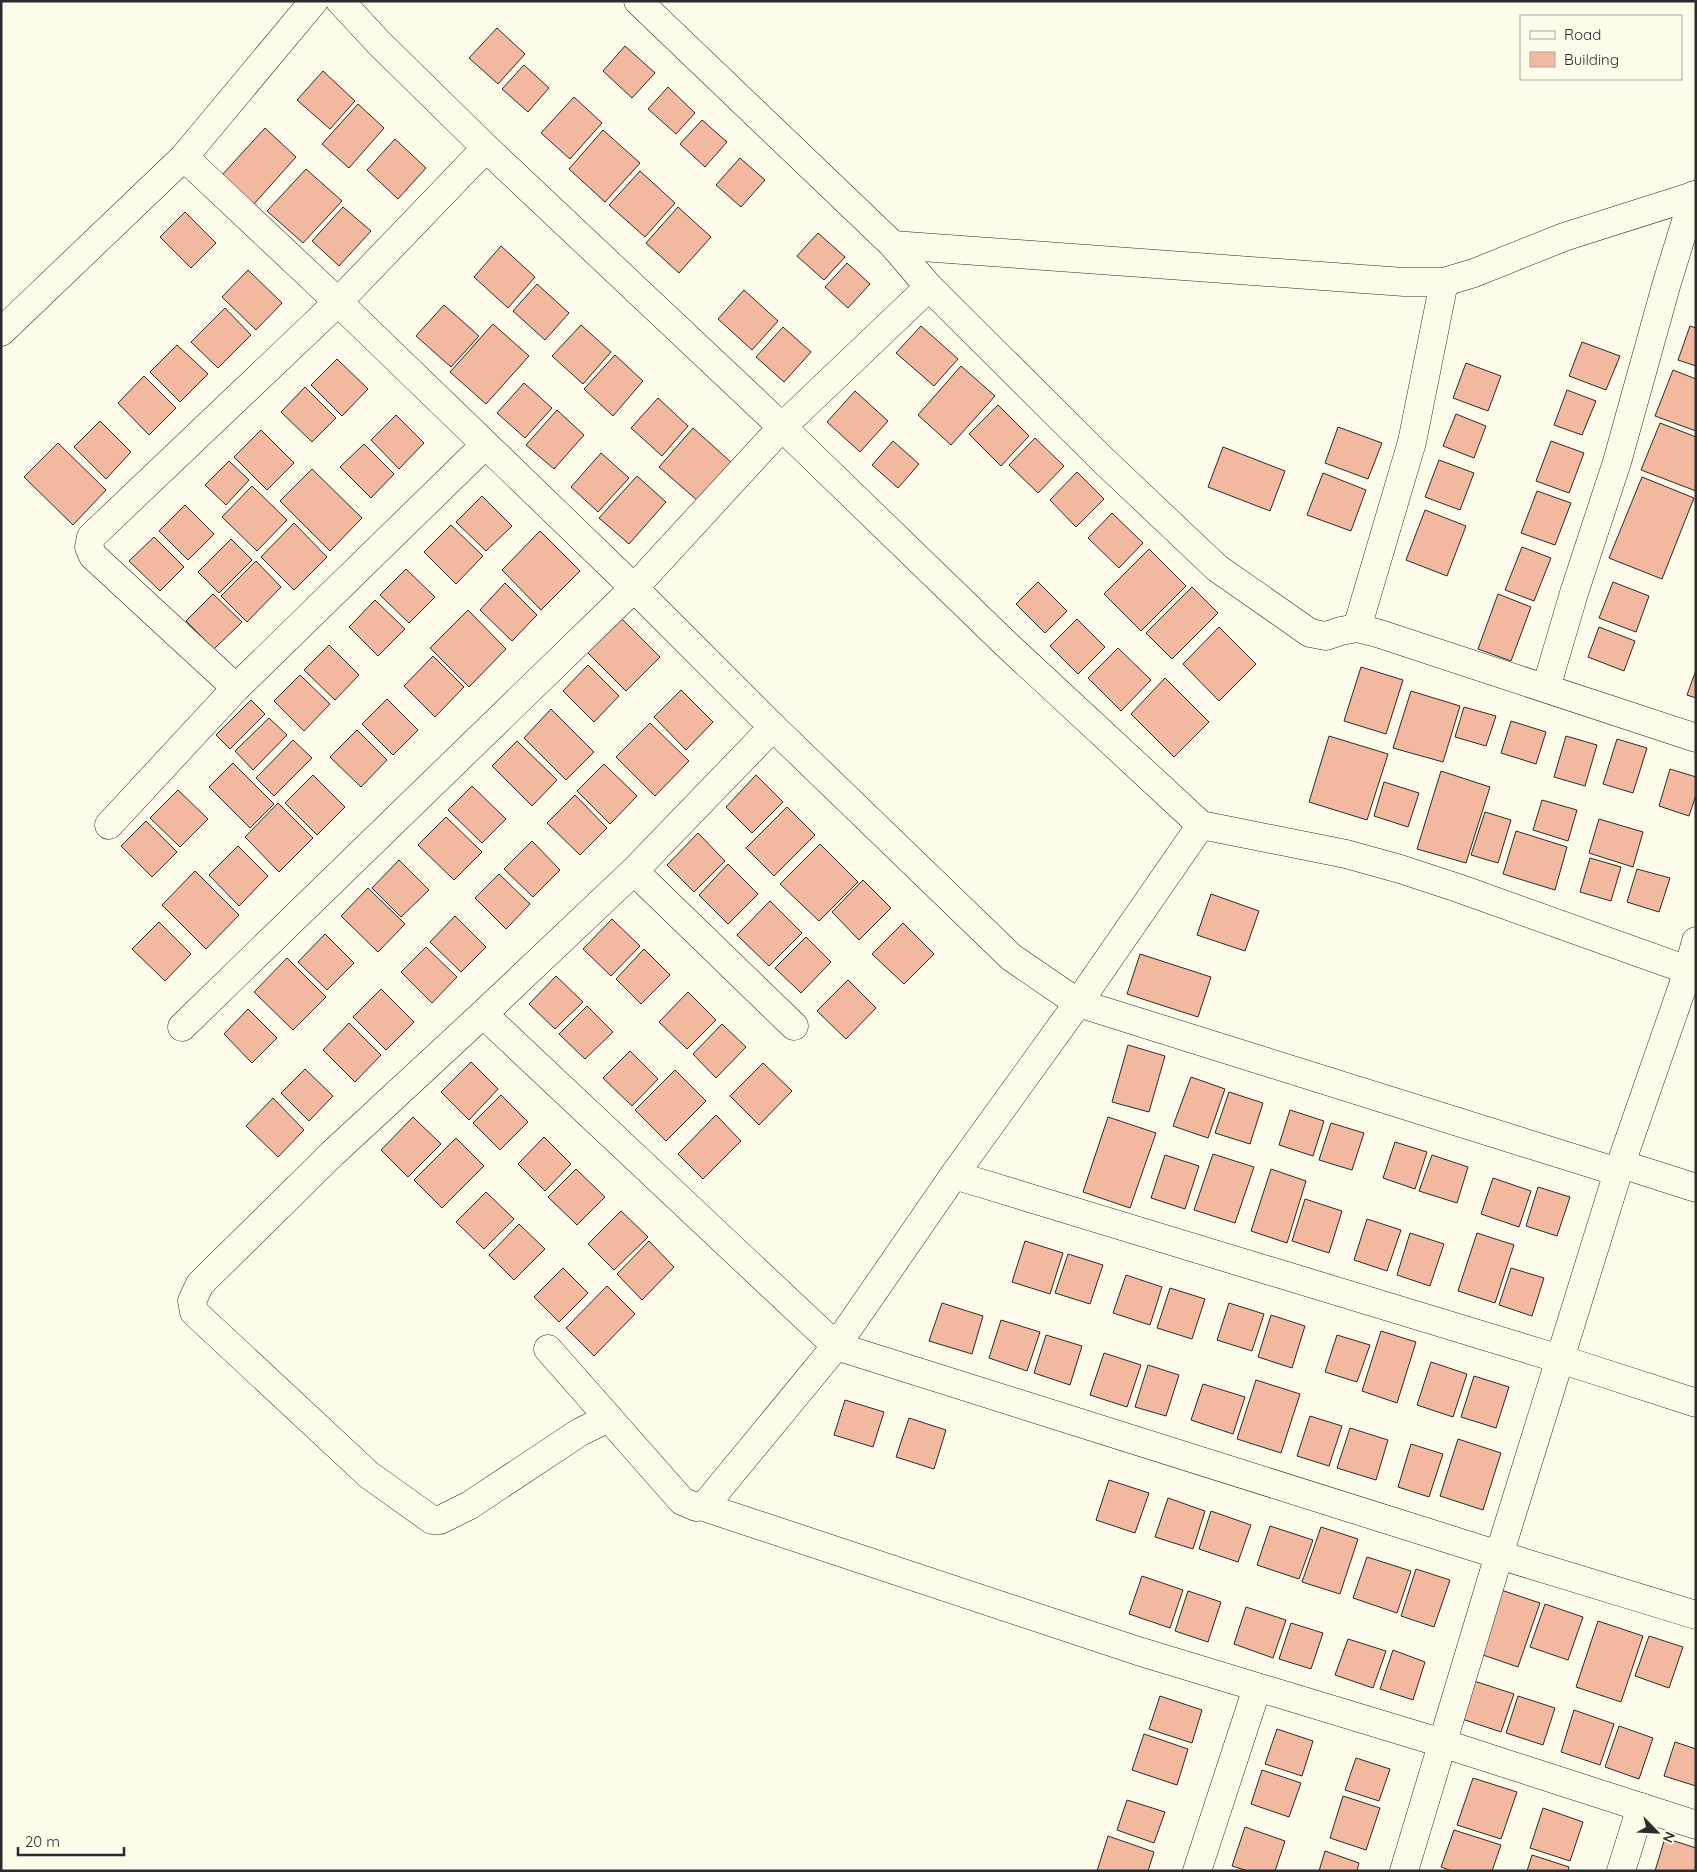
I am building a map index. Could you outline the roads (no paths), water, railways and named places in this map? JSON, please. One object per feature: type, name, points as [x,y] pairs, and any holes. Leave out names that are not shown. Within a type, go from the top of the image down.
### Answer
[{"type":"street","points":[[1,332],[184,157],[314,1]]},
{"type":"street","points":[[340,1],[379,43],[486,148],[782,427],[1006,644],[1201,825],[1328,850],[1400,870],[1458,888],[1692,972]]},
{"type":"street","points":[[638,1],[893,245],[929,286],[1104,461],[1217,568],[1310,633],[1326,636],[1357,628],[1396,638],[1696,738]]},
{"type":"street","points":[[236,688],[93,556],[89,542],[94,533],[338,302],[486,148]]},
{"type":"street","points":[[184,157],[338,302],[634,588],[773,727],[1011,957],[1078,1003],[1619,1168],[1696,1188]]},
{"type":"street","points":[[893,245],[1395,282],[1444,282],[1474,273],[1564,237],[1695,195]]},
{"type":"street","points":[[1546,688],[1574,593],[1617,462],[1666,286],[1695,195]]},
{"type":"street","points":[[1357,628],[1412,442],[1444,282]]},
{"type":"street","points":[[182,1027],[634,588],[782,427],[929,286]]},
{"type":"street","points":[[109,825],[236,688],[485,445]]},
{"type":"street","points":[[609,1418],[580,1432],[470,1505],[440,1520],[432,1520],[369,1475],[194,1312],[192,1307],[195,1292],[200,1284],[333,1153],[634,871],[773,727]]},
{"type":"street","points":[[701,1506],[711,1499],[836,1346],[1201,825]]},
{"type":"street","points":[[634,871],[794,1026]]},
{"type":"street","points":[[1404,1871],[1499,1555],[1619,1168],[1692,972],[1696,941]]},
{"type":"street","points":[[483,1014],[836,1346],[1499,1555],[1696,1615]]},
{"type":"street","points":[[954,1175],[1696,1402]]},
{"type":"street","points":[[548,1349],[682,1501],[690,1506],[701,1506],[1138,1651],[1442,1743],[1696,1825]]},
{"type":"street","points":[[1197,1871],[1257,1688]]},
{"type":"street","points":[[1621,1871],[1641,1807]]}]
